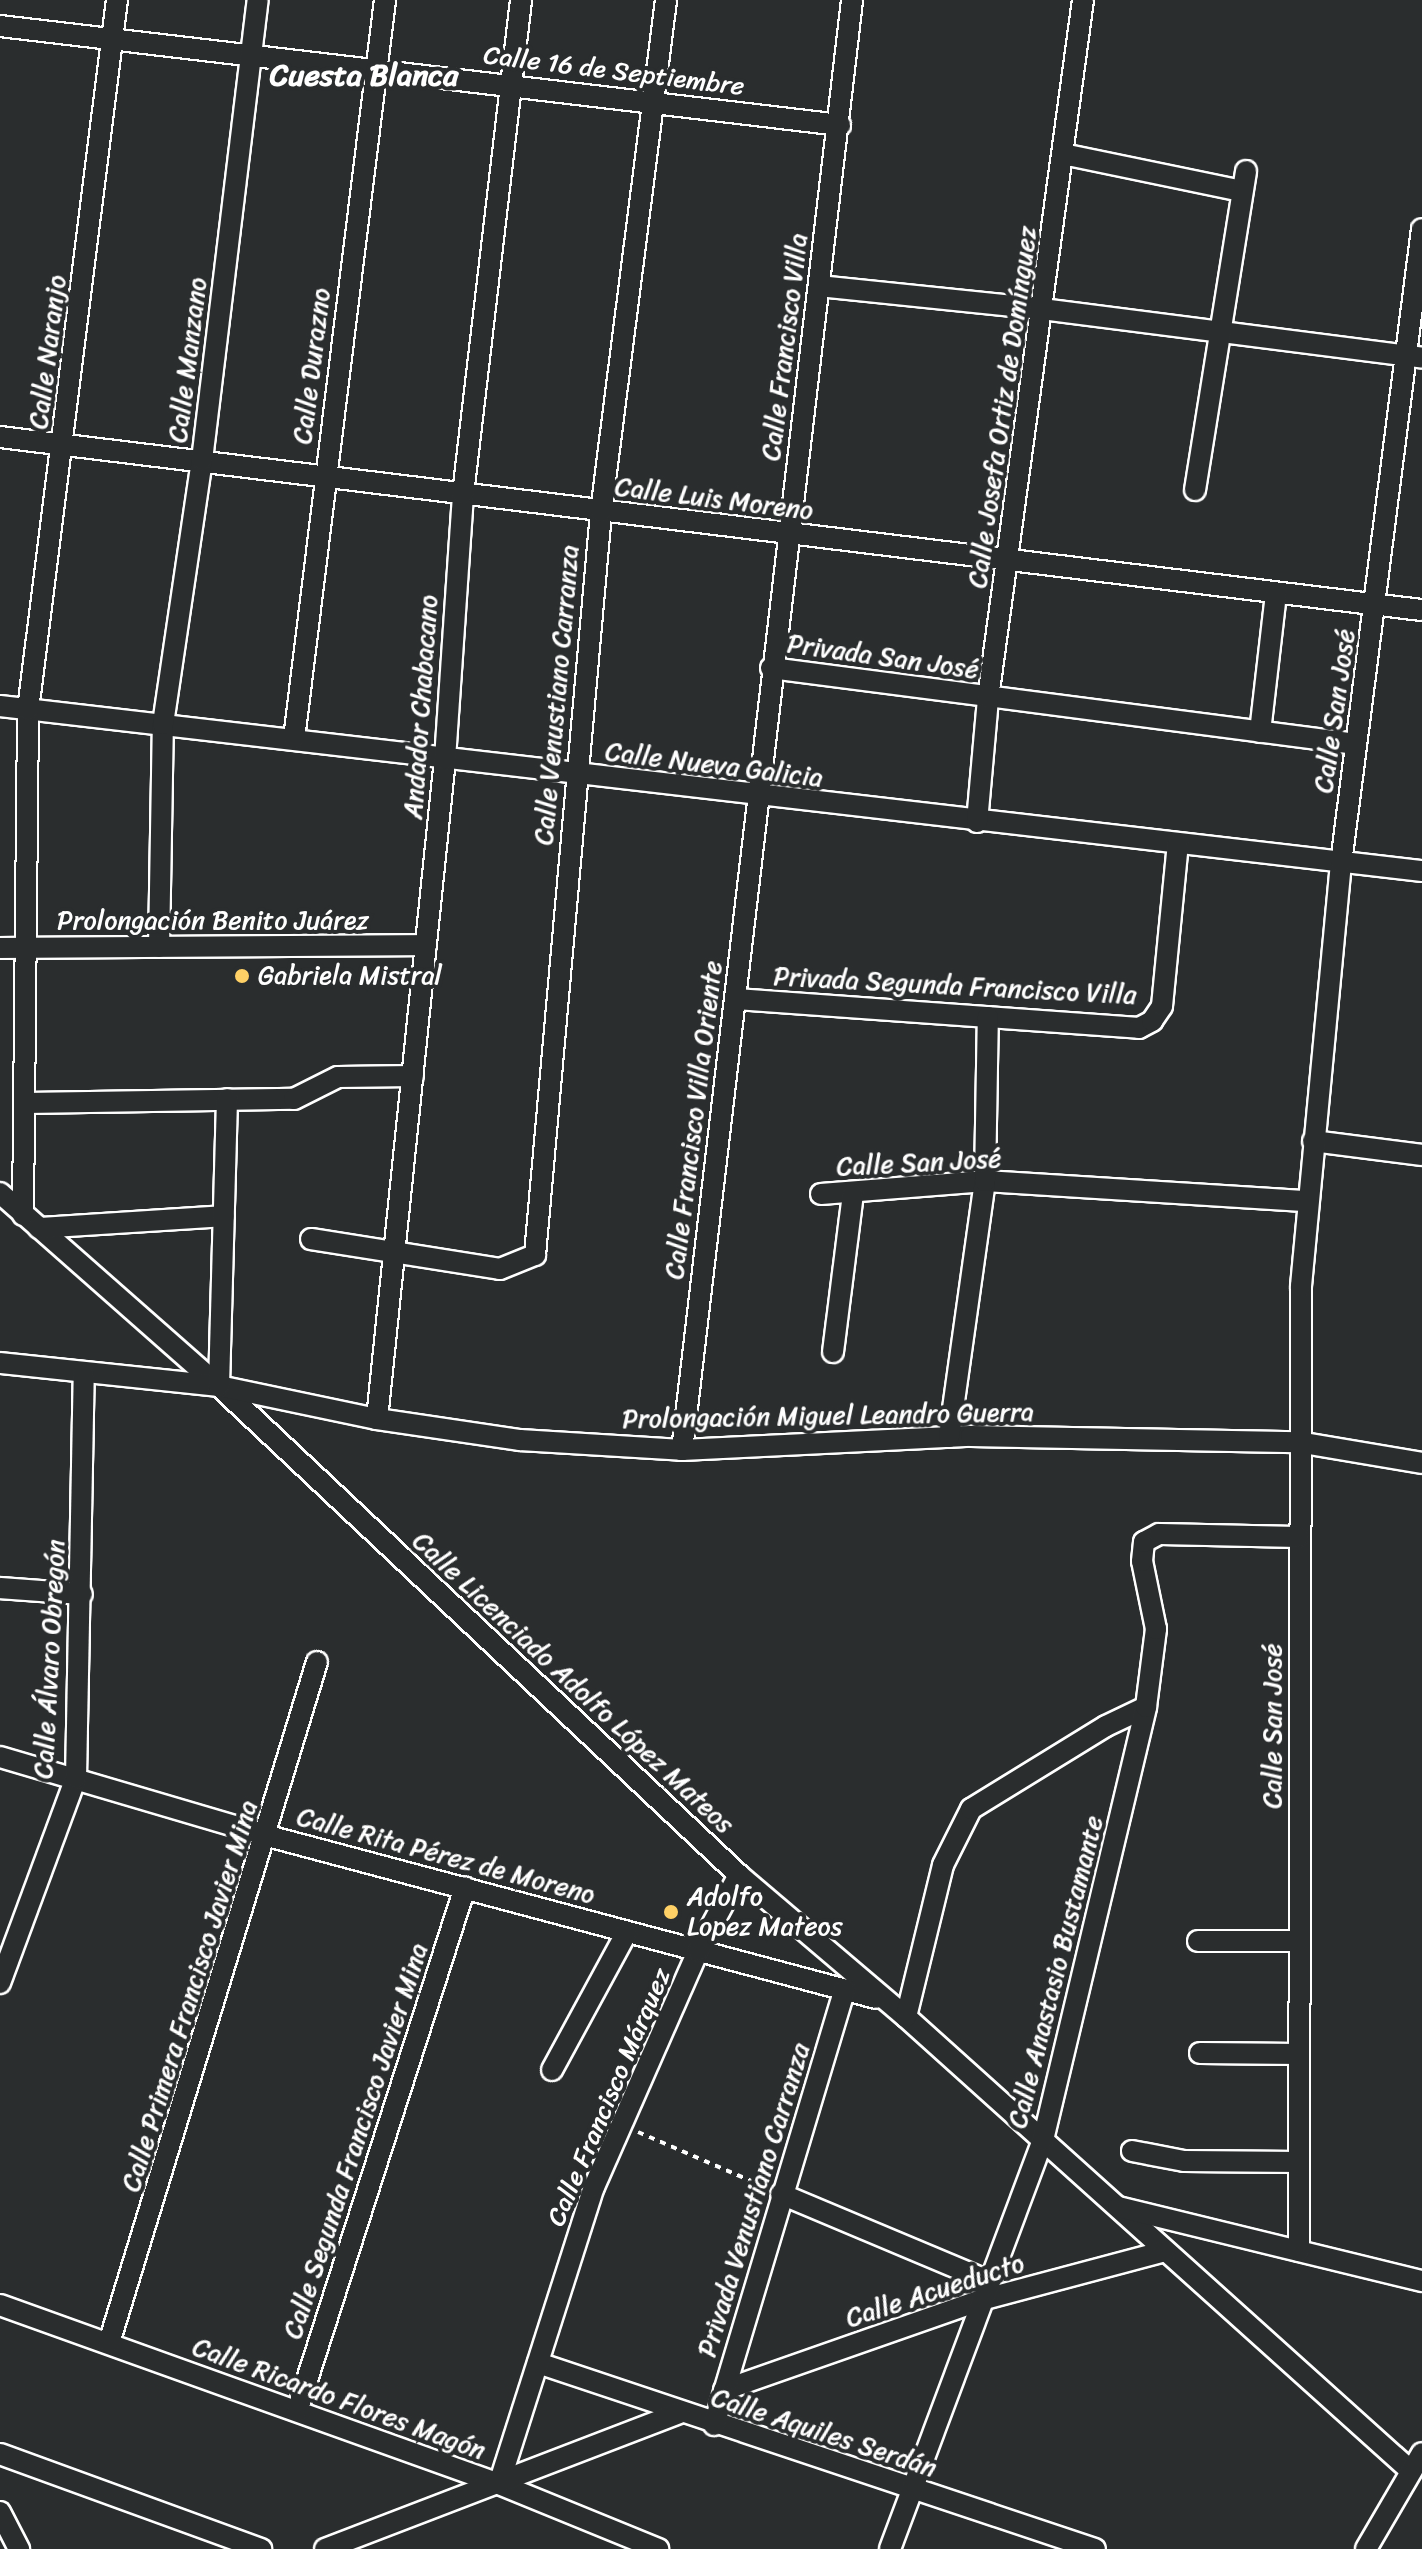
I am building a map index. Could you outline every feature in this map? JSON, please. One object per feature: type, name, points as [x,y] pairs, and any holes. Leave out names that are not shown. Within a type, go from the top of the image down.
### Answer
[{"type":"street","name":"Calle Naranjo","points":[[31,1222],[23,948],[28,710],[117,0]]},
{"type":"street","name":"Calle Manzano","points":[[159,947],[163,724],[202,460],[258,0]]},
{"type":"street","name":"Calle Durazno","points":[[294,739],[385,0]]},
{"type":"street","name":"Andador Chabacano","points":[[377,1419],[398,1250],[445,759],[463,494],[521,0]]},
{"type":"street","name":"Calle Venustiano Carranza","points":[[398,1250],[500,1269],[535,1255],[575,775],[601,512],[656,102],[666,0]]},
{"type":"street","name":"Calle Francisco Villa","points":[[759,797],[771,668],[840,125],[852,0]]},
{"type":"street","name":"Calle Josefa Ortiz de Domínguez","points":[[977,822],[988,698],[1083,0]]},
{"type":"street","name":"Calle 16 de Septiembre","points":[[0,26],[840,125]]},
{"type":"street","points":[[1063,154],[1242,191]]},
{"type":"street","points":[[1195,490],[1246,171]]},
{"type":"street","name":"Calle San José","points":[[1299,2251],[1298,1442],[1307,1201],[1341,863],[1413,357],[1422,229]]},
{"type":"street","points":[[819,286],[1042,309],[1413,357]]},
{"type":"street","name":"Calle Luis Moreno","points":[[0,437],[63,442],[601,512],[1422,610]]},
{"type":"street","points":[[1260,732],[1276,593]]},
{"type":"street","name":"Privada San José","points":[[771,668],[988,698]]},
{"type":"street","points":[[988,698],[1356,744]]},
{"type":"street","name":"Calle Nueva Galicia","points":[[0,706],[759,797],[1422,871]]},
{"type":"street","name":"Calle Francisco Villa Oriente","points":[[682,1450],[759,797]]},
{"type":"street","name":"Privada Segunda Francisco Villa","points":[[736,999],[1139,1028],[1152,1021],[1162,1006],[1178,844]]},
{"type":"street","name":"Prolongación Benito Juárez","points":[[0,948],[426,945]]},
{"type":"street","points":[[949,1437],[985,1181],[988,1017]]},
{"type":"street","points":[[26,1103],[294,1099],[338,1077],[413,1076]]},
{"type":"street","points":[[219,1386],[227,1099]]},
{"type":"street","points":[[1313,1141],[1422,1155]]},
{"type":"street","name":"Calle San José","points":[[821,1194],[853,1194],[985,1181],[1307,1201]]},
{"type":"street","name":"Calle Licenciado Adolfo López Mateos","points":[[0,1193],[219,1386],[739,1875],[880,1999],[906,2017],[1411,2471]]},
{"type":"street","points":[[833,1352],[853,1194]]},
{"type":"street","points":[[31,1222],[224,1216]]},
{"type":"street","points":[[311,1239],[398,1250]]},
{"type":"street","name":"Prolongación Miguel Leandro Guerra","points":[[0,1363],[219,1386],[377,1419],[520,1440],[682,1450],[949,1437],[1298,1442],[1422,1463]]},
{"type":"street","name":"Calle Álvaro Obregón","points":[[0,1983],[76,1778],[84,1374]]},
{"type":"street","name":"Calle Anastasio Bustamante","points":[[890,2549],[984,2290],[1043,2140],[1146,1707],[1156,1629],[1142,1561],[1144,1542],[1159,1534],[1299,1537]]},
{"type":"street","points":[[0,1588],[82,1594]]},
{"type":"street","name":"Calle Primera Francisco Javier Mina","points":[[109,2343],[268,1836],[317,1662]]},
{"type":"street","points":[[906,2017],[943,1865],[971,1809],[1106,1726],[1146,1707]]},
{"type":"street","name":"Calle Rita Pérez de Moreno","points":[[0,1757],[268,1836],[880,1999]]},
{"type":"street","name":"Calle Francisco Márquez","points":[[499,2484],[594,2187],[698,1951],[739,1875]]},
{"type":"street","name":"Calle Segunda Francisco Javier Mina","points":[[297,2411],[465,1887]]},
{"type":"street","points":[[552,2070],[627,1932]]},
{"type":"street","points":[[1198,1941],[1299,1941]]},
{"type":"street","name":"Privada Venustiano Carranza","points":[[714,2425],[845,1989]]},
{"type":"street","points":[[1200,2053],[1299,2054]]},
{"type":"street","points":[[1132,2151],[1184,2161],[1299,2162]]},
{"type":"street","points":[[781,2194],[984,2290]]},
{"type":"street","points":[[1114,2206],[1422,2281]]},
{"type":"street","name":"Calle Acueducto","points":[[724,2390],[984,2290],[1165,2251]]},
{"type":"street","name":"Calle Ricardo Flores Magón","points":[[0,2305],[499,2484],[658,2549]]},
{"type":"street","name":"Calle Aquiles Serdán","points":[[538,2363],[714,2425],[1095,2549]]},
{"type":"street","points":[[325,2549],[679,2413]]},
{"type":"street","points":[[1366,2549],[1422,2453]]},
{"type":"street","points":[[0,2454],[261,2549]]},
{"type":"street","points":[[0,2512],[19,2549]]},
{"type":"path","points":[[621,2124],[781,2194]]},
{"type":"place","name":"Gabriela Mistral","points":[[242,976]]},
{"type":"place","name":"Adolfo Lopez Mateos","points":[[671,1912]]},
{"type":"district","name":"Cuesta Blanca","points":[[364,75]]}]
